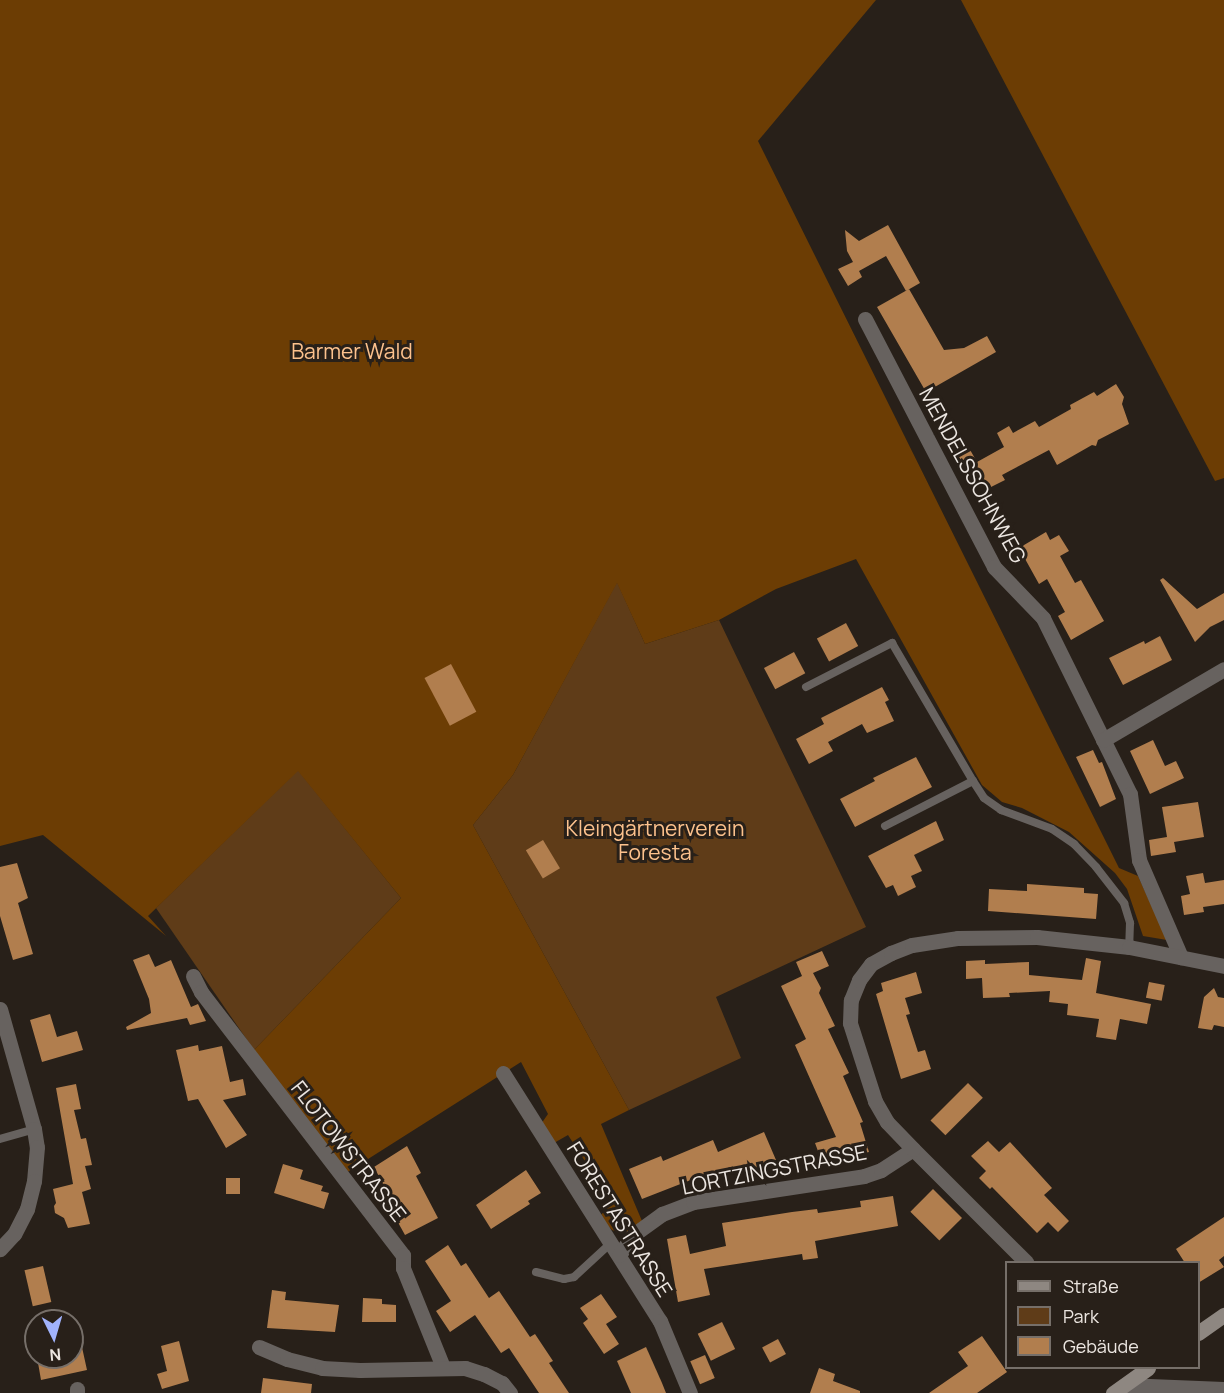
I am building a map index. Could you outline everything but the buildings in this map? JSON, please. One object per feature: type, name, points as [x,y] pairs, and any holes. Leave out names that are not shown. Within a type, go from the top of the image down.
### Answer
[{"type":"street","name":"MENDELSSOHNWEG","points":[[865,319],[994,567],[1042,618],[1130,794],[1139,860],[1181,957]]},
{"type":"street","points":[[1103,740],[1224,669]]},
{"type":"street","name":"LORTZINGSTRASSE","points":[[1024,1261],[887,1122],[875,1101],[850,1023],[851,1000],[859,980],[871,964],[891,953],[912,945],[958,938],[1037,937],[1129,947],[1224,966]]},
{"type":"street","name":"FLOTOWSTRASSE","points":[[193,976],[201,992],[403,1255],[403,1268],[443,1367]]},
{"type":"street","points":[[0,1010],[37,1147],[34,1181],[27,1209],[14,1234],[0,1249]]},
{"type":"street","name":"FORESTASTRASSE","points":[[503,1073],[660,1321],[690,1393]]},
{"type":"street","name":"LORTZINGSTRASSE","points":[[615,1249],[662,1214],[693,1202],[864,1176],[881,1170],[913,1149]]},
{"type":"street","points":[[1200,1332],[1224,1315]]},
{"type":"street","points":[[259,1347],[287,1359],[322,1368],[360,1370],[465,1368],[502,1383],[510,1393]]},
{"type":"street","points":[[1119,1389],[1147,1369]]},
{"type":"street","points":[[1119,1389],[1224,1389]]},
{"type":"lane","points":[[806,687],[892,643],[984,798],[1001,810],[1052,829],[1074,844],[1096,867],[1124,903],[1130,923],[1129,947]]},
{"type":"lane","points":[[885,826],[973,781]]},
{"type":"lane","points":[[0,1139],[34,1129]]},
{"type":"lane","points":[[536,1272],[564,1280],[574,1277],[615,1249]]},
{"type":"green space","name":"Barmer Wald","points":[[0,0],[876,0],[758,141],[1119,868],[1138,876],[1167,940],[1143,936],[1127,889],[1115,873],[1069,832],[1022,808],[1002,802],[982,785],[856,559],[776,589],[719,620],[645,644],[617,583],[513,775],[473,825],[629,1110],[601,1124],[642,1221],[631,1230],[621,1233],[612,1230],[605,1223],[600,1216],[612,1203],[568,1135],[554,1143],[541,1124],[548,1114],[521,1062],[346,1173],[254,1050],[401,898],[298,771],[148,916],[166,936],[43,835],[0,846]]},
{"type":"green space","points":[[961,0],[1224,0],[1224,478],[1215,481]]},
{"type":"green space","name":"Kleingärtnerverein Foresta","points":[[617,582],[645,644],[719,620],[866,927],[716,997],[741,1058],[629,1110],[473,825],[513,775]]},
{"type":"green space","points":[[298,770],[401,898],[254,1050],[156,908]]}]
